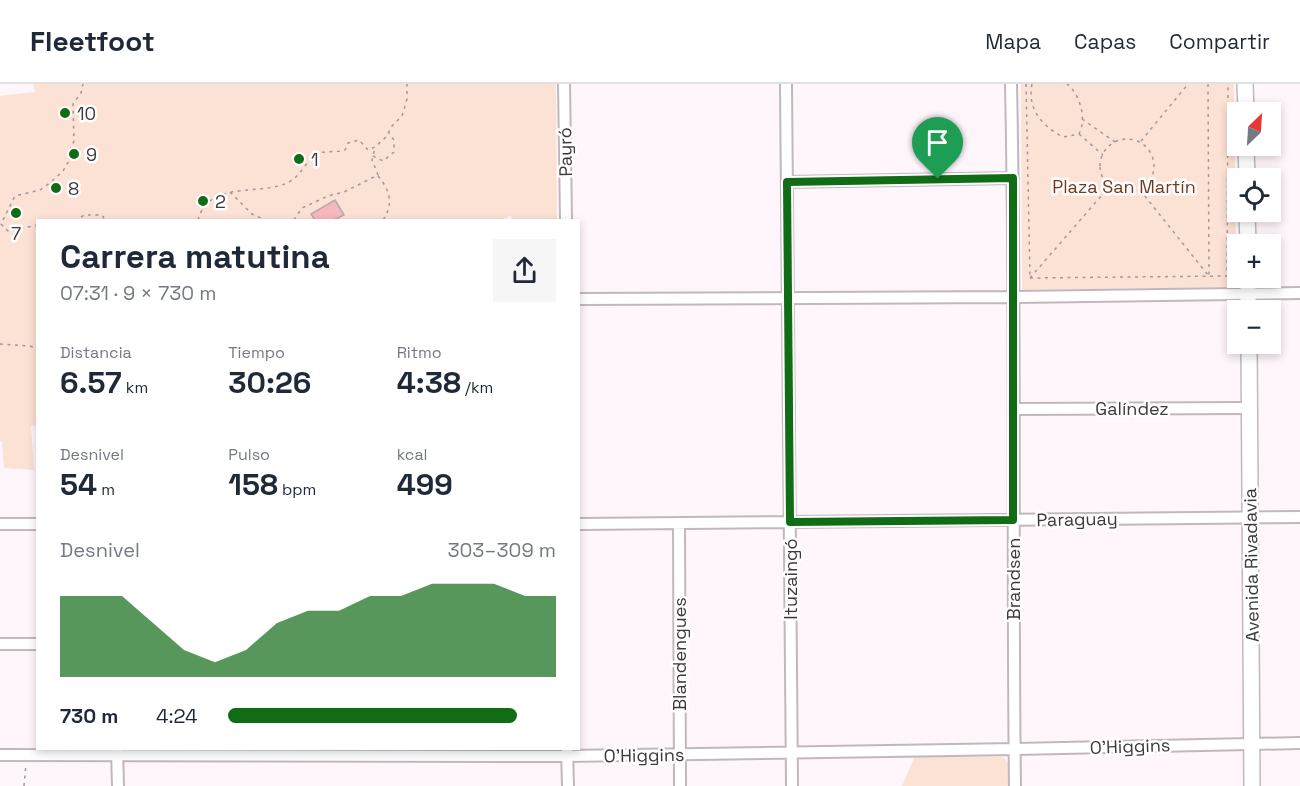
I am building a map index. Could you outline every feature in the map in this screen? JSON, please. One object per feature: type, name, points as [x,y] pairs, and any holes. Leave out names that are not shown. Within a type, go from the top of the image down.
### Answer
[{"type":"main road","points":[[1245,84],[1246,102]]},
{"type":"main road","name":"Avenida Rivadavia","points":[[1249,354],[1252,786]]},
{"type":"street","name":"Payró","points":[[564,84],[566,219]]},
{"type":"street","name":"Ituzaingó","points":[[786,84],[792,786]]},
{"type":"street","name":"Brandsen","points":[[1011,84],[1015,786]]},
{"type":"street","points":[[787,182],[1013,178]]},
{"type":"street","points":[[580,299],[1014,297],[1227,286]]},
{"type":"street","points":[[1270,288],[1300,292]]},
{"type":"street","name":"Galíndez","points":[[1014,409],[1249,408]]},
{"type":"street","name":"Paraguay","points":[[580,524],[1300,517]]},
{"type":"street","name":"Blandengues","points":[[679,523],[680,786]]},
{"type":"street","points":[[0,524],[36,524]]},
{"type":"street","points":[[0,644],[36,644]]},
{"type":"street","name":"O'Higgins","points":[[0,755],[117,752],[792,753],[1300,743]]},
{"type":"street","points":[[117,752],[118,786]]},
{"type":"street","points":[[567,752],[568,786]]},
{"type":"path","points":[[36,225],[8,231],[1,224],[15,196],[40,190],[63,171],[70,159],[70,150],[74,141],[73,104],[81,93],[83,84]]},
{"type":"path","points":[[198,219],[200,212],[230,192],[281,186],[291,182],[316,155],[345,150],[348,143],[359,140],[368,150],[375,147],[402,116],[407,99],[407,84]]},
{"type":"path","points":[[1026,84],[1030,278]]},
{"type":"path","points":[[1032,84],[1031,97],[1035,114],[1050,130],[1063,137],[1079,134]]},
{"type":"path","points":[[1067,84],[1074,89],[1077,97],[1082,119],[1079,134]]},
{"type":"path","points":[[1140,142],[1188,84]]},
{"type":"path","points":[[1208,84],[1209,276]]},
{"type":"path","points":[[1030,278],[1227,276],[1227,84]]},
{"type":"path","points":[[1082,119],[1115,142]]},
{"type":"path","points":[[373,156],[383,161],[394,152],[394,140],[388,133]]},
{"type":"path","points":[[1079,134],[1103,154]]},
{"type":"path","points":[[1123,139],[1140,142],[1152,156],[1153,173],[1149,181],[1139,189],[1126,193],[1110,187],[1101,172],[1103,154],[1107,147],[1115,142],[1123,139]]},
{"type":"path","points":[[375,147],[372,160],[378,175],[388,189],[389,203],[383,219]]},
{"type":"path","points":[[295,219],[302,208],[328,196],[344,192],[378,175]]},
{"type":"path","points":[[1030,278],[1110,187]]},
{"type":"path","points":[[1139,189],[1209,276]]},
{"type":"path","points":[[230,192],[252,214],[263,219]]},
{"type":"path","points":[[78,219],[84,214],[102,215],[104,219]]},
{"type":"path","points":[[0,344],[36,348]]},
{"type":"path","points":[[24,786],[26,755]]},
{"type":"green space","points":[[33,84],[556,84],[557,219],[512,219],[511,216],[503,219],[36,219],[36,426],[31,426],[34,470],[4,468],[2,442],[0,441],[0,96],[35,92]]},
{"type":"green space","name":"Plaza San Martín","points":[[1021,84],[1234,84],[1234,102],[1227,102],[1227,156],[1235,156],[1235,168],[1227,168],[1227,222],[1235,222],[1235,234],[1227,234],[1227,287],[1022,290]]},
{"type":"green space","points":[[915,756],[1003,757],[1009,764],[1010,786],[902,786]]},
{"type":"building","points":[[335,200],[344,215],[336,219],[314,219],[311,214]]},
{"type":"place","name":"10","points":[[65,113]]},
{"type":"place","name":"9","points":[[74,154]]},
{"type":"place","name":"1","points":[[299,159]]},
{"type":"place","name":"8","points":[[56,188]]},
{"type":"place","name":"2","points":[[203,201]]},
{"type":"place","name":"7","points":[[16,213]]},
{"type":"route","points":[[1013,178],[1013,520],[790,522],[787,182],[938,179],[1013,178]]}]
